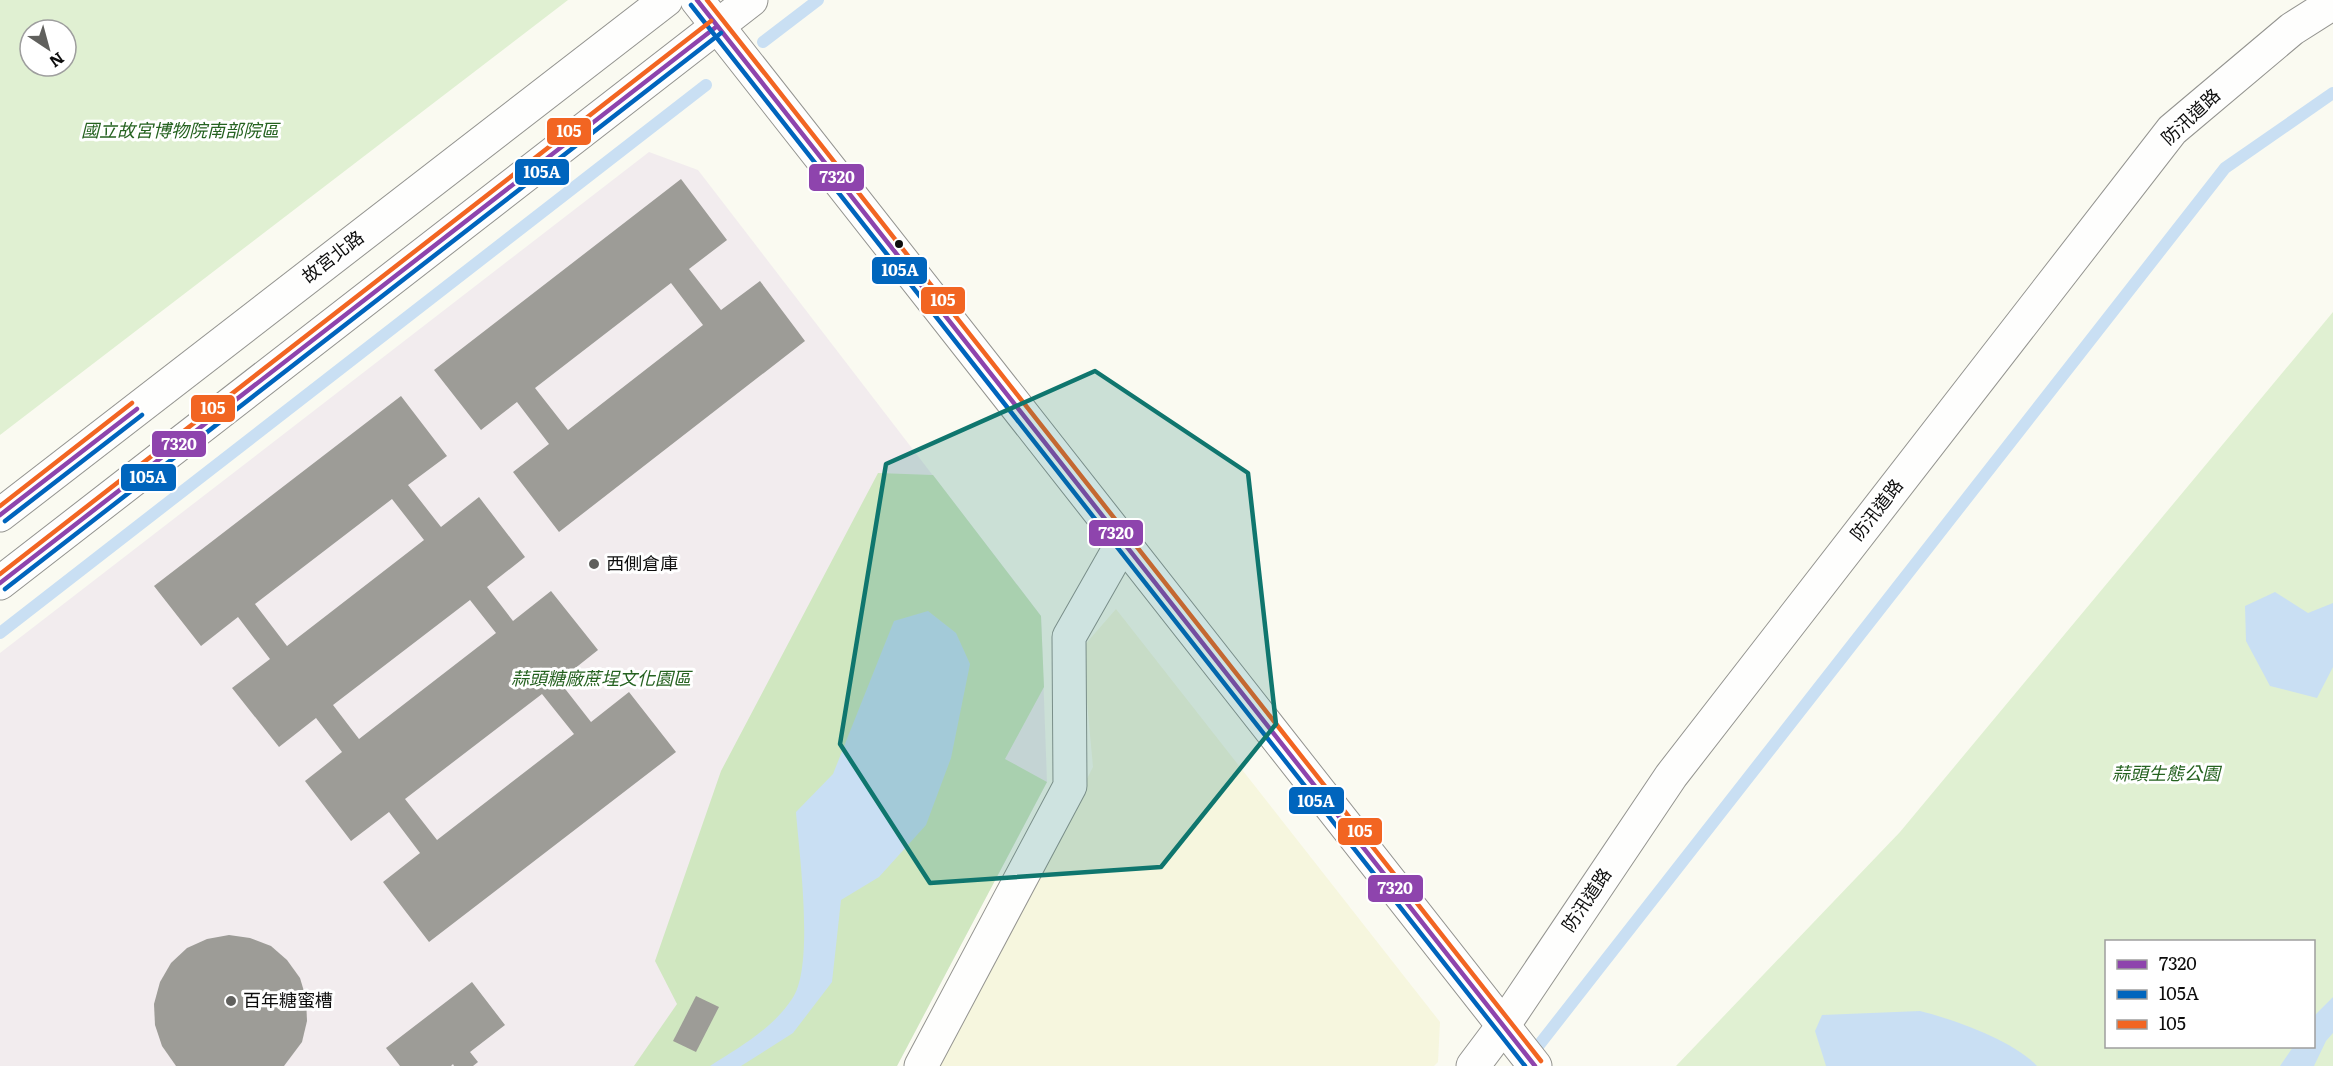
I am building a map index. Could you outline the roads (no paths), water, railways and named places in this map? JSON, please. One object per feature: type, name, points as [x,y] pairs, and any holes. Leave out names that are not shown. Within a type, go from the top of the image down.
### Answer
[{"type":"street","name":"故宮北路","points":[[0,515],[666,0]]},
{"type":"street","points":[[697,0],[1535,1066]]},
{"type":"street","points":[[0,583],[751,0]]},
{"type":"street","name":"防汛道路","points":[[1473,1066],[1503,1026],[1671,776],[2172,130],[2292,29],[2333,3]]},
{"type":"street","points":[[921,1066],[1070,786],[1069,637],[1123,542]]},
{"type":"water","points":[[2275,592],[2308,613],[2333,603],[2333,667],[2317,698],[2270,686],[2246,641],[2245,606]]},
{"type":"water","points":[[928,611],[956,633],[970,664],[951,758],[926,825],[879,877],[841,900],[832,982],[793,1033],[741,1066],[710,1066],[765,1028],[792,999],[799,983],[804,937],[796,812],[833,774],[894,621]]},
{"type":"water","points":[[2333,997],[2333,1033],[2326,1041],[2314,1066],[2280,1066],[2292,1048],[2315,1048],[2315,1015]]},
{"type":"water","points":[[1920,1011],[1982,1032],[2014,1048],[2037,1066],[1826,1066],[1815,1031],[1822,1015]]},
{"type":"waterway","points":[[763,42],[818,0]]},
{"type":"waterway","points":[[0,633],[706,85]]},
{"type":"waterway","points":[[1539,1045],[2225,168],[2333,93]]},
{"type":"place","name":"西側倉庫","points":[[594,564]]},
{"type":"place","name":"百年糖蜜槽","points":[[231,1001]]},
{"type":"park label","name":"國立故宮博物院南部院區","points":[[180,131]]},
{"type":"park label","name":"蒜頭糖廠蔗埕文化園區","points":[[601,679]]},
{"type":"park label","name":"蒜頭生態公園","points":[[2166,774]]}]
